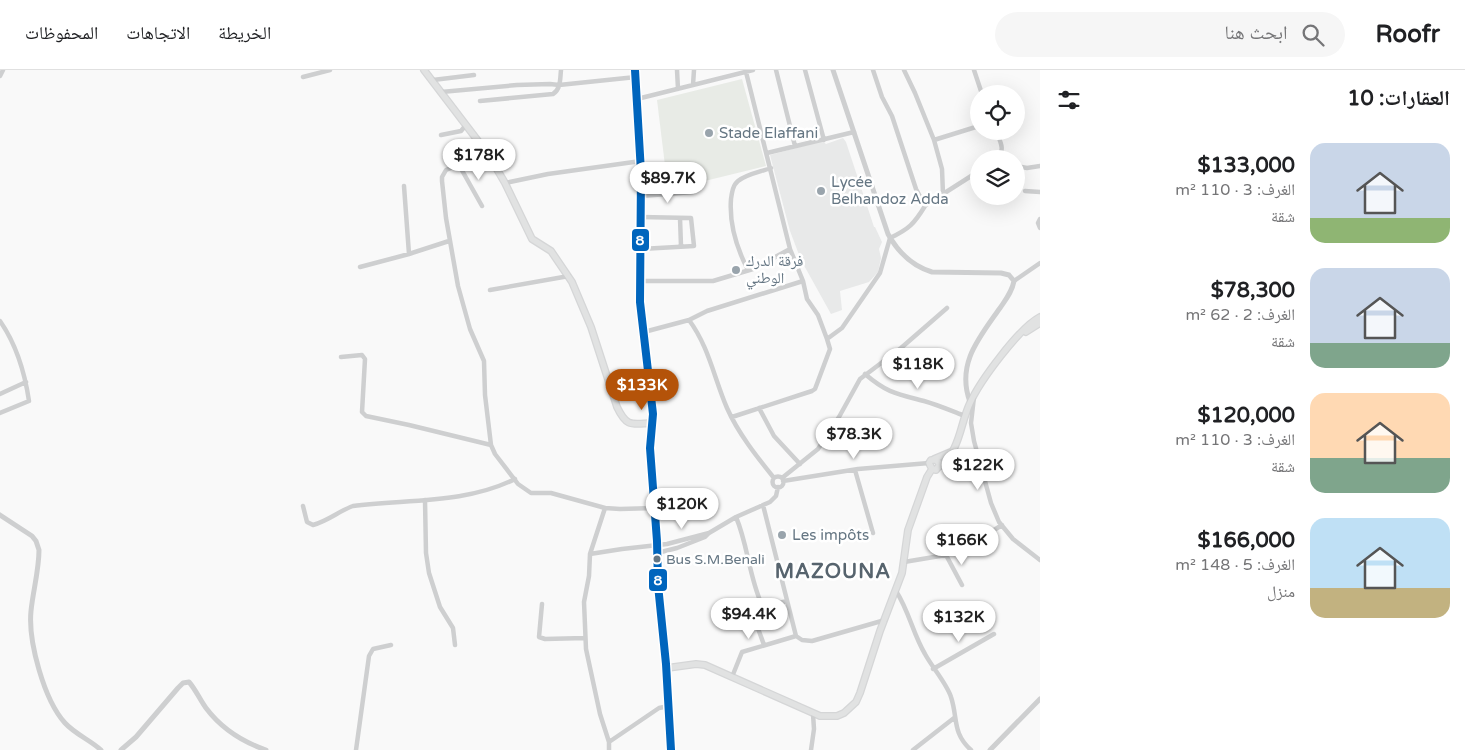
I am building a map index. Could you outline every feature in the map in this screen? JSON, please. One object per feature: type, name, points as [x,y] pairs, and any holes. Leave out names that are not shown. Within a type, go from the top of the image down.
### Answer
[{"type":"main road","points":[[424,70],[487,153],[505,183],[529,234],[552,251],[569,276],[584,308],[622,419],[632,424],[652,423]]},
{"type":"main road","points":[[635,73],[641,161],[640,302],[652,397],[650,448],[658,585],[667,668],[671,750]]},
{"type":"main road","points":[[934,465],[948,459],[953,451],[972,399],[987,374],[1014,341],[1029,325],[1040,317]]},
{"type":"main road","points":[[1014,341],[1040,323]]},
{"type":"main road","points":[[667,668],[696,664],[705,665],[813,714],[827,717],[837,716],[850,709],[856,702],[896,591],[904,562],[908,530],[927,477],[934,465],[953,451]]},
{"type":"street","points":[[0,76],[3,70]]},
{"type":"street","points":[[303,77],[330,70]]},
{"type":"street","points":[[480,101],[553,94],[557,91],[559,85],[561,70]]},
{"type":"street","points":[[677,70],[678,89]]},
{"type":"street","points":[[693,86],[694,70]]},
{"type":"street","points":[[637,99],[753,70]]},
{"type":"street","points":[[776,70],[796,146]]},
{"type":"street","points":[[805,70],[824,140]]},
{"type":"street","points":[[833,70],[890,238],[895,246],[907,259],[922,269],[932,272],[1001,273],[1009,275],[1014,281]]},
{"type":"street","points":[[873,70],[882,97],[892,116],[916,190],[925,206]]},
{"type":"street","points":[[904,70],[934,140],[942,169],[942,194]]},
{"type":"street","points":[[974,70],[979,85]]},
{"type":"street","points":[[732,417],[812,391],[830,349],[818,315],[807,299],[803,281],[790,249],[746,72]]},
{"type":"street","points":[[441,92],[517,85],[559,85],[635,73]]},
{"type":"street","points":[[433,80],[474,76]]},
{"type":"street","points":[[441,135],[462,131],[466,125]]},
{"type":"street","points":[[934,140],[970,129]]},
{"type":"street","points":[[767,153],[854,132]]},
{"type":"street","points":[[487,153],[446,170],[442,177],[449,241],[462,304],[477,348],[484,361],[485,395],[491,445],[503,466],[518,484],[531,493],[550,494],[604,508],[655,508]]},
{"type":"street","points":[[505,183],[548,174],[641,161]]},
{"type":"street","points":[[459,164],[482,206]]},
{"type":"street","points":[[1025,168],[1040,166]]},
{"type":"street","points":[[748,270],[733,236],[730,213],[732,192],[736,182],[744,176],[771,168]]},
{"type":"street","points":[[890,238],[906,231],[925,206],[970,177]]},
{"type":"street","points":[[404,186],[410,254]]},
{"type":"street","points":[[1025,191],[1040,192]]},
{"type":"street","points":[[641,196],[693,192]]},
{"type":"street","points":[[641,217],[691,218],[694,246],[641,249]]},
{"type":"street","points":[[680,218],[681,246]]},
{"type":"street","points":[[1040,219],[1038,223],[1040,228]]},
{"type":"street","points":[[827,338],[842,328],[880,273],[890,238]]},
{"type":"street","points":[[360,268],[449,241]]},
{"type":"street","points":[[641,281],[712,281],[748,270],[790,249]]},
{"type":"street","points":[[1040,263],[1014,281],[1010,293],[970,355],[965,373],[966,390],[972,399],[971,423],[974,441],[990,503],[1002,525],[1013,539],[1040,560]]},
{"type":"street","points":[[490,290],[569,276]]},
{"type":"street","points":[[644,332],[690,320],[707,311],[803,281]]},
{"type":"street","points":[[657,553],[677,548],[705,537],[736,517],[770,502],[776,496],[778,487],[782,485],[782,480],[818,449],[839,417],[860,379],[901,348],[946,308]]},
{"type":"street","points":[[690,320],[700,334],[732,417],[746,440],[774,478],[773,483],[778,487]]},
{"type":"street","points":[[0,321],[14,347],[26,382],[29,401],[0,414]]},
{"type":"street","points":[[341,357],[362,356],[365,359],[362,412],[366,416],[491,445]]},
{"type":"street","points":[[865,374],[877,385],[895,394],[924,401],[965,416]]},
{"type":"street","points":[[0,394],[26,382]]},
{"type":"street","points":[[759,408],[774,436],[800,464]]},
{"type":"street","points":[[774,478],[778,476],[782,480],[855,470],[934,465]]},
{"type":"street","points":[[855,470],[873,534]]},
{"type":"street","points":[[303,506],[307,522],[313,525],[323,522],[339,511],[353,506],[471,495],[499,487],[514,479]]},
{"type":"street","points":[[425,500],[426,553],[429,573],[440,607],[453,628],[455,645]]},
{"type":"street","points":[[763,506],[796,636],[802,640],[812,641],[884,620]]},
{"type":"street","points":[[604,508],[590,554],[588,583],[584,602],[586,649],[600,714],[609,742],[609,750]]},
{"type":"street","points":[[0,515],[32,536],[36,541],[38,550],[30,627],[32,643],[42,678],[53,705],[60,718],[73,731],[88,738],[102,750]]},
{"type":"street","points":[[736,517],[743,534],[753,580],[762,605]]},
{"type":"street","points":[[904,562],[946,555],[974,539],[983,537],[1002,525]]},
{"type":"street","points":[[590,554],[657,546],[709,533]]},
{"type":"street","points":[[946,555],[962,585]]},
{"type":"street","points":[[896,591],[919,643],[952,698],[958,733],[971,750]]},
{"type":"street","points":[[724,618],[762,605],[768,606],[787,601]]},
{"type":"street","points":[[542,604],[539,637],[545,639],[585,638]]},
{"type":"street","points":[[751,609],[764,645]]},
{"type":"street","points":[[933,669],[994,634]]},
{"type":"street","points":[[732,677],[742,652],[796,636]]},
{"type":"street","points":[[356,750],[369,656],[374,649],[392,646]]},
{"type":"street","points":[[120,750],[136,737],[167,699],[186,682],[191,684],[204,706],[217,720],[239,738],[265,750]]},
{"type":"street","points":[[990,750],[1040,699]]},
{"type":"street","points":[[609,742],[659,708],[669,706]]},
{"type":"street","points":[[811,750],[814,729],[813,714]]},
{"type":"street","points":[[913,750],[954,718]]},
{"type":"shaded area","name":"Stade Elaffani","points":[[742,79],[766,166],[668,190],[657,100]]},
{"type":"shaded area","name":"Lycée Belhandoz Adda","points":[[843,138],[846,142],[874,227],[882,242],[879,249],[881,258],[878,272],[869,282],[840,291],[842,310],[831,314],[801,260],[790,231],[770,155],[822,141],[826,144]]},
{"type":"transit line","name":"8","points":[[635,70],[641,172],[640,302],[653,414],[650,448],[657,541],[658,585],[666,664],[671,750]]},
{"type":"place","name":"Stade Elaffani","points":[[709,133]]},
{"type":"place","name":"Lycée Belhandoz Adda","points":[[821,191]]},
{"type":"place","name":"فرقة الدرك الوطني","points":[[736,270]]},
{"type":"place","name":"Les impôts","points":[[782,535]]},
{"type":"place","name":"Bus S.M.Benali","points":[[657,559]]},
{"type":"district","name":"MAZOUNA","points":[[833,571]]}]
